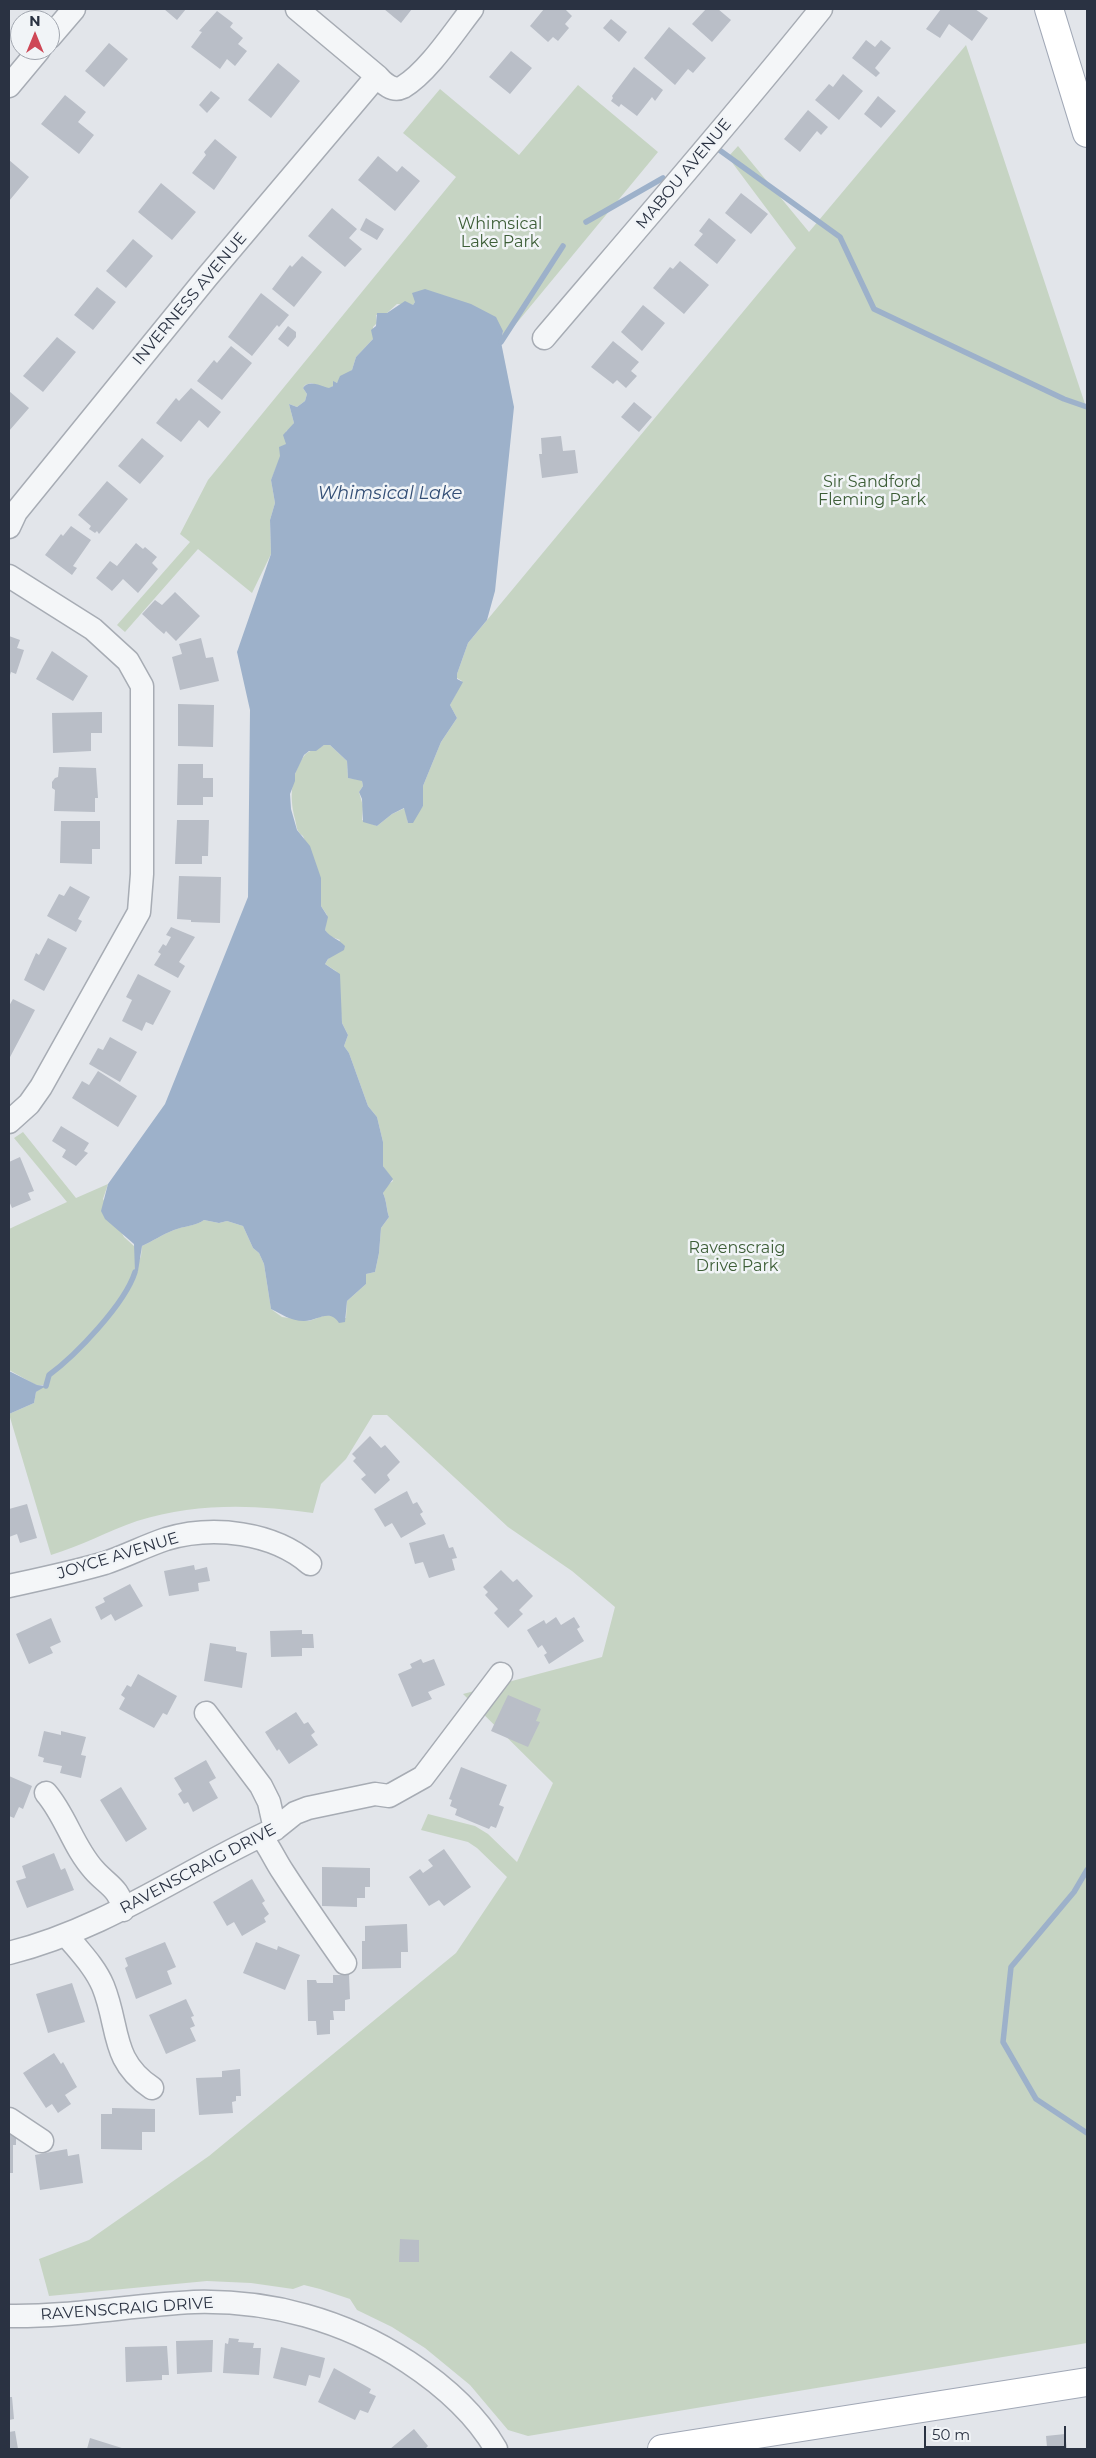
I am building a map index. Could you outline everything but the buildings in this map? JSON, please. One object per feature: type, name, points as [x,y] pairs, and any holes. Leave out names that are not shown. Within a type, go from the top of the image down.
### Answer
[{"type":"main road","points":[[1050,9],[1087,133]]},
{"type":"main road","points":[[662,2449],[1087,2382]]},
{"type":"street","points":[[60,25],[74,9]]},
{"type":"street","points":[[297,9],[378,76],[384,84],[402,88],[424,69],[472,9]]},
{"type":"street","name":"MABOU AVENUE","points":[[544,338],[701,151],[750,97],[821,9]]},
{"type":"street","points":[[9,86],[31,60]]},
{"type":"street","name":"INVERNESS AVENUE","points":[[9,527],[16,512],[112,393],[378,76]]},
{"type":"street","points":[[9,576],[93,630],[128,661],[142,686],[142,874],[139,912],[42,1087],[29,1104],[9,1122]]},
{"type":"street","name":"JOYCE AVENUE","points":[[9,1586],[106,1562],[166,1539],[201,1533],[251,1536],[271,1541],[290,1548],[310,1564]]},
{"type":"street","name":"RAVENSCRAIG DRIVE","points":[[9,1953],[67,1936],[122,1910],[268,1833],[295,1813],[308,1808],[374,1794],[389,1796],[423,1777],[501,1674]]},
{"type":"street","points":[[206,1713],[261,1786],[269,1802],[268,1833],[276,1860],[308,1912],[345,1964]]},
{"type":"street","points":[[46,1793],[62,1812],[84,1857],[94,1870],[121,1896],[122,1910]]},
{"type":"street","points":[[67,1936],[100,1979],[126,2063],[138,2078],[152,2088]]},
{"type":"street","points":[[9,2119],[42,2141]]},
{"type":"street","name":"RAVENSCRAIG DRIVE","points":[[9,2316],[58,2315],[166,2304],[220,2302],[273,2307],[300,2313],[351,2330],[420,2369],[456,2399],[481,2427],[496,2449]]},
{"type":"green space","name":"Ravenscraig Drive Park","points":[[966,45],[1087,410],[1087,2343],[528,2436],[508,2430],[470,2385],[425,2348],[392,2327],[357,2310],[350,2299],[320,2289],[304,2285],[293,2289],[251,2283],[207,2281],[49,2296],[39,2259],[89,2240],[209,2156],[456,1953],[507,1877],[477,1848],[468,1842],[421,1830],[428,1814],[475,1826],[488,1834],[517,1862],[553,1783],[463,1694],[602,1657],[615,1607],[572,1571],[508,1527],[387,1415],[373,1415],[346,1459],[321,1484],[313,1513],[246,1507],[202,1508],[181,1511],[137,1521],[51,1555],[9,1414],[34,1403],[36,1392],[45,1385],[36,1385],[9,1370],[9,1229],[67,1202],[14,1138],[23,1132],[76,1198],[108,1184],[103,1199],[124,1237],[135,1247],[135,1272],[141,1256],[142,1246],[170,1232],[204,1220],[219,1223],[227,1221],[243,1226],[253,1248],[259,1253],[264,1264],[271,1309],[282,1317],[309,1321],[326,1315],[346,1318],[347,1301],[366,1284],[366,1274],[375,1272],[381,1228],[389,1217],[383,1193],[386,1186],[393,1181],[383,1166],[383,1142],[377,1117],[368,1106],[349,1053],[344,1046],[348,1035],[342,1023],[339,994],[340,981],[336,971],[325,964],[340,940],[329,936],[325,930],[327,915],[321,906],[320,878],[303,836],[297,827],[292,803],[292,786],[296,771],[308,752],[324,745],[330,745],[347,761],[348,778],[362,780],[363,786],[359,792],[363,806],[362,820],[377,826],[392,814],[405,808],[408,823],[423,806],[423,786],[441,742],[457,718],[450,705],[462,681],[457,678],[457,674],[468,643],[796,248],[728,157],[738,146],[809,232]]},
{"type":"green space","name":"Whimsical Lake Park","points":[[578,85],[658,152],[501,342],[503,331],[415,302],[413,305],[397,304],[387,313],[376,315],[377,323],[373,327],[373,339],[356,357],[352,370],[329,389],[311,383],[305,385],[303,388],[307,394],[305,401],[297,407],[289,404],[294,423],[290,430],[286,431],[286,444],[271,480],[275,503],[270,520],[271,554],[252,593],[198,549],[125,632],[117,625],[190,542],[180,534],[208,480],[456,177],[403,133],[440,89],[519,155]]},
{"type":"water","name":"Whimsical Lake","points":[[425,289],[471,304],[496,317],[503,331],[501,342],[514,407],[495,591],[487,620],[468,643],[457,674],[457,679],[463,682],[450,705],[457,718],[441,742],[423,786],[423,806],[413,823],[408,823],[404,808],[392,814],[377,826],[363,822],[362,799],[359,792],[363,786],[362,781],[348,778],[347,761],[330,745],[324,745],[316,751],[309,751],[304,755],[295,774],[295,781],[290,794],[291,809],[297,830],[310,846],[321,878],[321,906],[328,917],[325,930],[345,946],[344,950],[328,959],[325,964],[340,974],[342,1023],[348,1035],[344,1046],[349,1053],[368,1106],[377,1117],[383,1142],[383,1166],[393,1179],[383,1193],[389,1217],[381,1228],[375,1272],[366,1274],[366,1284],[347,1301],[345,1322],[339,1323],[331,1316],[299,1321],[290,1319],[271,1309],[264,1264],[259,1253],[253,1248],[243,1226],[227,1221],[219,1223],[204,1220],[170,1232],[142,1246],[138,1271],[135,1272],[134,1244],[105,1219],[101,1211],[108,1184],[165,1104],[248,897],[250,710],[237,652],[271,554],[270,520],[275,503],[271,480],[280,456],[279,447],[286,444],[283,435],[294,423],[289,404],[297,407],[305,401],[307,394],[303,388],[305,385],[315,384],[329,388],[333,386],[333,381],[337,383],[340,376],[352,370],[356,357],[373,339],[371,330],[376,326],[377,313],[387,313],[405,301],[413,305],[415,302],[412,293]]},
{"type":"water","points":[[9,1371],[37,1385],[46,1386],[36,1392],[34,1403],[9,1414]]},
{"type":"waterway","points":[[713,151],[718,149],[840,237],[874,309],[1064,399],[1087,407]]},
{"type":"waterway","points":[[586,222],[663,178]]},
{"type":"waterway","points":[[501,342],[563,246]]},
{"type":"waterway","points":[[46,1386],[49,1375],[72,1355],[111,1313],[130,1285],[135,1272]]},
{"type":"waterway","points":[[1087,1870],[1074,1892],[1011,1967],[1003,2042],[1036,2099],[1087,2133]]},
{"type":"park label","name":"Sir Sandford Fleming Park","points":[[872,491]]}]
